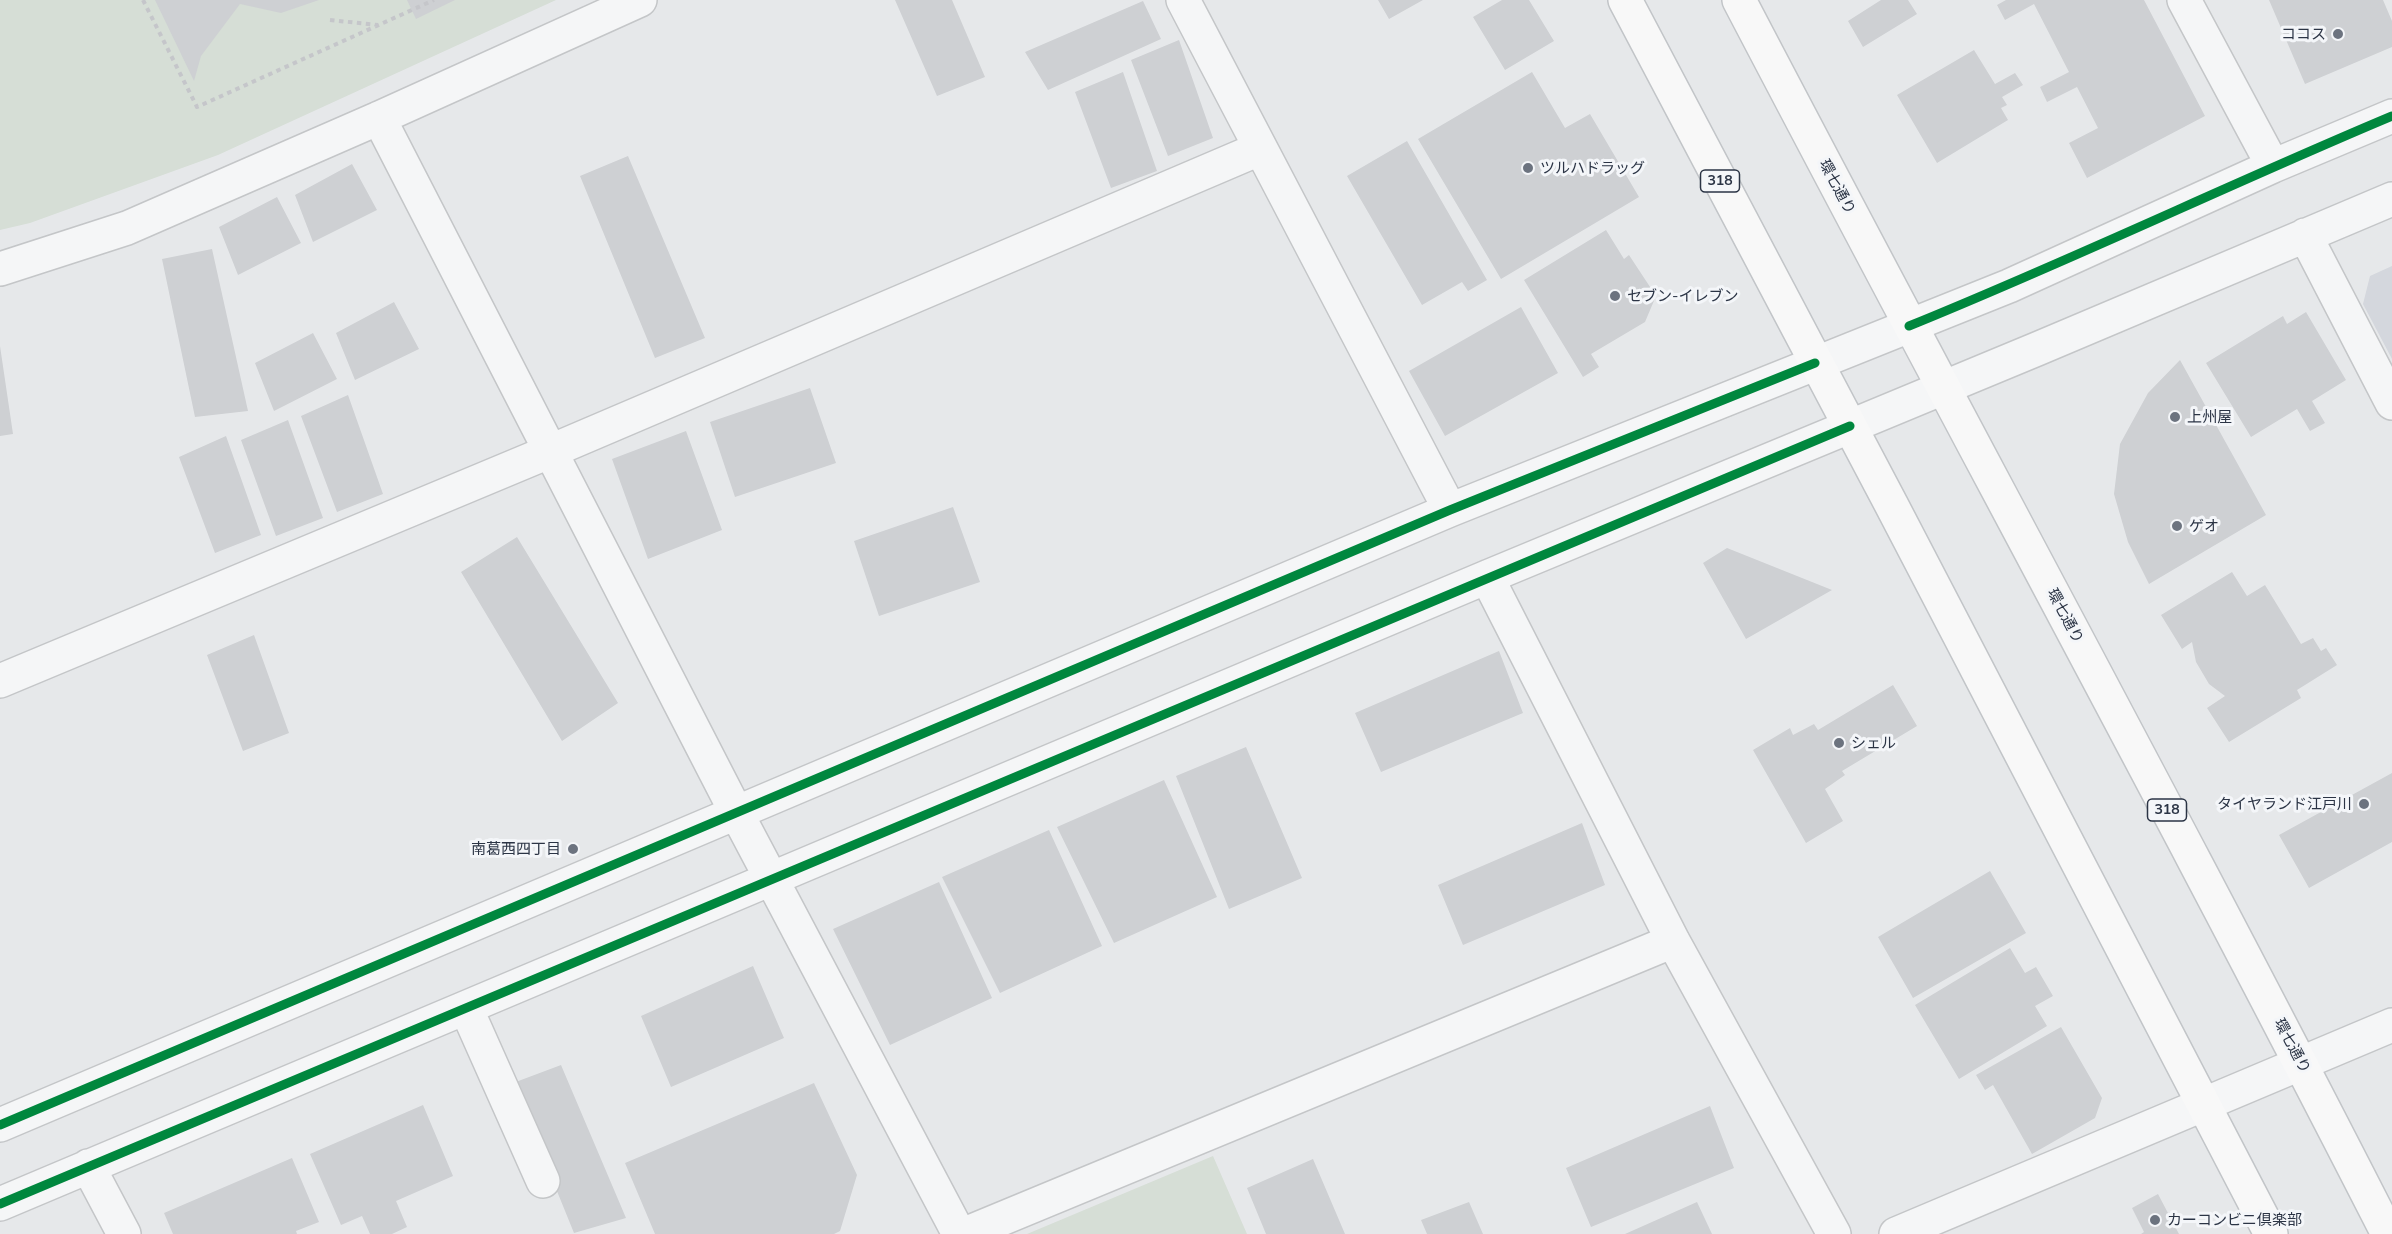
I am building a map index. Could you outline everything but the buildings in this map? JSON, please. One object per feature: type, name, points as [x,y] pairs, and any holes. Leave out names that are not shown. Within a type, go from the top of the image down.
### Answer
[{"type":"main road","name":"318","points":[[1625,0],[2271,1234]]},
{"type":"main road","name":"環七通り","points":[[1739,0],[1909,326],[2301,1064],[2388,1234]]},
{"type":"street","points":[[0,269],[127,228],[379,118],[640,0]]},
{"type":"street","points":[[1183,0],[1450,510]]},
{"type":"street","points":[[2184,0],[2273,166]]},
{"type":"street","points":[[0,1125],[1450,510],[2009,286],[2273,166],[2392,116]]},
{"type":"street","points":[[379,118],[736,812],[959,1234]]},
{"type":"street","points":[[0,681],[551,451],[1259,148]]},
{"type":"street","points":[[0,1203],[2392,199]]},
{"type":"street","points":[[2305,235],[2392,403]]},
{"type":"street","points":[[1487,577],[1673,941],[1834,1234]]},
{"type":"street","points":[[965,1234],[1673,941]]},
{"type":"street","points":[[466,1008],[543,1181]]},
{"type":"street","points":[[1896,1234],[2392,1025]]},
{"type":"street","points":[[88,1166],[124,1234]]},
{"type":"path","points":[[143,0],[196,107],[434,0]]},
{"type":"path","points":[[330,20],[379,25]]},
{"type":"shaded area","points":[[0,0],[556,0],[218,155],[30,223],[0,230]]},
{"type":"shaded area","points":[[2392,266],[2392,359],[2363,304],[2370,276]]},
{"type":"shaded area","points":[[1213,1156],[1247,1234],[1027,1234]]},
{"type":"cycle path","points":[[1909,326],[2392,116]]},
{"type":"cycle path","points":[[0,1125],[1450,510],[1815,363]]},
{"type":"cycle path","points":[[0,1204],[1850,426]]},
{"type":"place","name":"ココス","points":[[2338,34]]},
{"type":"place","name":"ツルハドラッグ","points":[[1528,168]]},
{"type":"place","name":"セブン-イレブン","points":[[1615,296]]},
{"type":"place","name":"上州屋","points":[[2175,417]]},
{"type":"place","name":"ゲオ","points":[[2177,526]]},
{"type":"place","name":"シェル","points":[[1839,743]]},
{"type":"place","name":"タイヤランド江戸川","points":[[2364,804]]},
{"type":"place","name":"南葛西四丁目","points":[[573,849]]},
{"type":"place","name":"カーコンビニ倶楽部","points":[[2155,1220]]}]
